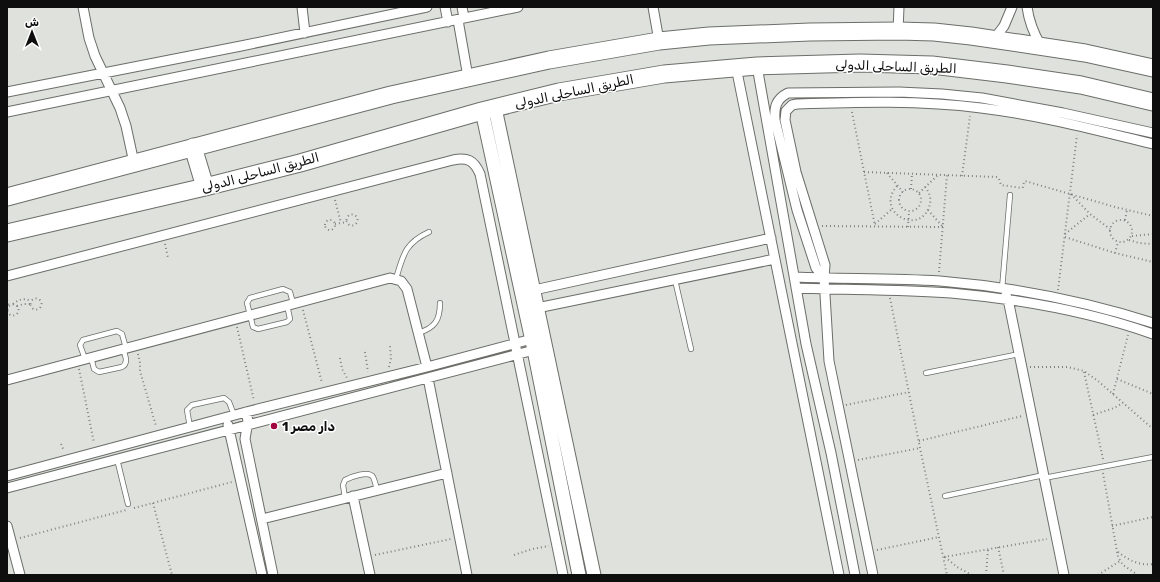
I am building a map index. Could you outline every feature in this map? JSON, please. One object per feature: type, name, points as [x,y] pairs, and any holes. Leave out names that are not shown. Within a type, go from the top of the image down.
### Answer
[{"type":"highway","points":[[7,197],[391,95],[549,60],[659,41],[709,36],[760,34],[898,31],[942,33],[994,39],[1084,53],[1153,68]]},
{"type":"highway","name":"الطريق الساحلى الدولى","points":[[7,233],[205,187],[300,163],[559,92],[664,74],[757,66],[860,63],[932,65],[1081,85],[1153,102]]},
{"type":"highway","points":[[193,147],[205,187]]},
{"type":"street","points":[[83,7],[92,47],[112,90],[126,126],[134,163]]},
{"type":"street","points":[[302,7],[305,33]]},
{"type":"street","points":[[7,92],[305,33],[427,7]]},
{"type":"street","points":[[445,7],[448,22]]},
{"type":"street","points":[[462,7],[461,19],[468,77]]},
{"type":"street","points":[[7,112],[518,7]]},
{"type":"street","points":[[653,7],[659,41]]},
{"type":"street","points":[[898,31],[899,7]]},
{"type":"street","points":[[994,39],[1004,26],[1012,7]]},
{"type":"street","points":[[1027,7],[1034,35],[1041,46]]},
{"type":"street","points":[[757,66],[802,324],[831,453],[855,575]]},
{"type":"street","points":[[736,67],[839,575]]},
{"type":"street","points":[[824,278],[816,268],[797,210],[775,120],[775,106],[777,101],[788,93],[899,92],[982,98],[1030,106],[1153,133]]},
{"type":"street","points":[[777,101],[789,107]]},
{"type":"street","points":[[873,575],[837,407],[829,362],[824,289],[825,265],[796,172],[785,120],[786,111],[792,105],[797,104],[850,102],[899,102],[971,107],[1029,116],[1153,144]]},
{"type":"street","points":[[489,110],[534,290],[594,575]]},
{"type":"street","points":[[489,110],[533,344],[579,575]]},
{"type":"street","points":[[7,276],[453,160],[466,159],[472,162],[480,174],[563,575]]},
{"type":"street","points":[[768,226],[784,223]]},
{"type":"street","points":[[534,290],[771,238]]},
{"type":"street","points":[[538,308],[775,259]]},
{"type":"street","points":[[795,277],[938,281],[1002,289],[1057,298],[1104,308],[1153,324]]},
{"type":"street","points":[[7,380],[385,279],[396,279],[400,281],[407,289],[427,367]]},
{"type":"street","points":[[796,288],[950,293],[1008,300],[1068,310],[1130,326],[1153,334]]},
{"type":"street","points":[[1002,289],[1008,300],[1064,575]]},
{"type":"street","points":[[788,328],[802,324]]},
{"type":"street","points":[[7,476],[246,412],[514,344],[533,344]]},
{"type":"street","points":[[7,488],[517,354],[533,344]]},
{"type":"street","points":[[428,378],[467,575]]},
{"type":"street","points":[[246,412],[248,425],[245,439],[273,575]]},
{"type":"street","points":[[230,417],[229,430],[262,575]]},
{"type":"street","points":[[262,519],[447,473]]},
{"type":"street","points":[[349,497],[370,575]]},
{"type":"street","points":[[7,526],[20,575]]},
{"type":"lane","points":[[1002,289],[1010,195]]},
{"type":"lane","points":[[396,279],[403,257],[409,246],[418,237],[429,232]]},
{"type":"lane","points":[[675,280],[692,349]]},
{"type":"lane","points":[[284,289],[290,292],[294,303],[290,319],[287,322],[255,329],[253,327],[247,303],[250,298],[284,289]]},
{"type":"lane","points":[[418,333],[428,330],[436,322],[440,313],[440,303]]},
{"type":"lane","points":[[116,331],[122,334],[125,348],[126,361],[124,366],[99,372],[84,359],[80,346],[83,340],[116,331]]},
{"type":"lane","points":[[926,373],[1019,354]]},
{"type":"lane","points":[[190,427],[187,410],[192,405],[224,398],[229,402],[230,417]]},
{"type":"lane","points":[[945,496],[1153,457]]},
{"type":"lane","points":[[117,459],[128,504]]},
{"type":"lane","points":[[349,497],[343,485],[345,480],[367,474],[372,476],[377,490]]},
{"type":"path","points":[[850,102],[875,225]]},
{"type":"path","points":[[962,176],[971,107]]},
{"type":"path","points":[[1057,298],[1078,126]]},
{"type":"path","points":[[864,172],[997,177],[999,179],[999,184],[1001,185],[1022,188],[1024,186],[1024,182],[1026,181],[1153,216]]},
{"type":"path","points":[[887,173],[903,192]]},
{"type":"path","points":[[911,189],[912,174]]},
{"type":"path","points":[[919,193],[938,175]]},
{"type":"path","points":[[938,281],[947,175]]},
{"type":"path","points":[[898,186],[892,194],[892,209],[899,217],[908,220],[918,219],[928,210],[930,206],[930,196],[925,187]]},
{"type":"path","points":[[911,189],[919,193],[921,200],[919,207],[909,211],[903,208],[900,198],[903,192],[911,189]]},
{"type":"path","points":[[332,192],[341,223]]},
{"type":"path","points":[[1070,193],[1090,214],[1110,229]]},
{"type":"path","points":[[875,225],[892,209]]},
{"type":"path","points":[[928,210],[942,227]]},
{"type":"path","points":[[1125,220],[1127,210]]},
{"type":"path","points":[[908,227],[909,211]]},
{"type":"path","points":[[1065,236],[1090,214]]},
{"type":"path","points":[[335,224],[347,222],[354,226],[358,222],[358,219],[351,215],[349,216],[347,222]]},
{"type":"path","points":[[329,220],[334,221],[335,224],[335,227],[332,230],[325,227],[326,222],[329,220]]},
{"type":"path","points":[[1125,220],[1132,226],[1132,236],[1125,242],[1118,242],[1111,235],[1110,229],[1115,221],[1125,220]]},
{"type":"path","points":[[812,226],[875,225],[942,227]]},
{"type":"path","points":[[1132,236],[1153,234]]},
{"type":"path","points":[[163,235],[168,258]]},
{"type":"path","points":[[1065,236],[1115,253],[1153,262]]},
{"type":"path","points":[[1129,240],[1139,243],[1153,244]]},
{"type":"path","points":[[1115,253],[1118,242]]},
{"type":"path","points":[[889,291],[920,448],[948,575]]},
{"type":"path","points":[[36,298],[41,304],[40,307],[35,310],[30,304],[31,301],[36,298]]},
{"type":"path","points":[[9,306],[23,299],[31,301]]},
{"type":"path","points":[[7,300],[9,306],[8,314],[14,316],[18,313],[19,309],[17,306]]},
{"type":"path","points":[[294,303],[325,392]]},
{"type":"path","points":[[13,304],[17,306],[30,304]]},
{"type":"path","points":[[235,319],[256,410]]},
{"type":"path","points":[[1113,394],[1130,326]]},
{"type":"path","points":[[136,346],[140,363],[140,371],[159,435]]},
{"type":"path","points":[[385,377],[391,358],[390,346]]},
{"type":"path","points":[[365,352],[369,381]]},
{"type":"path","points":[[340,358],[342,369],[352,386]]},
{"type":"path","points":[[84,359],[96,452]]},
{"type":"path","points":[[1021,367],[1068,367],[1084,371],[1090,374],[1153,429]]},
{"type":"path","points":[[1084,371],[1103,467],[1117,551],[1123,565],[1138,575]]},
{"type":"path","points":[[1116,379],[1153,394]]},
{"type":"path","points":[[837,407],[909,392]]},
{"type":"path","points":[[1093,415],[1114,408],[1123,403]]},
{"type":"path","points":[[919,441],[1031,414]]},
{"type":"path","points":[[849,461],[920,448]]},
{"type":"path","points":[[153,503],[172,575]]},
{"type":"path","points":[[1112,526],[1153,517]]},
{"type":"path","points":[[366,557],[460,537]]},
{"type":"path","points":[[868,552],[939,537]]},
{"type":"path","points":[[944,557],[1056,538]]},
{"type":"path","points":[[514,555],[532,549],[556,544]]},
{"type":"path","points":[[998,548],[1004,575]]},
{"type":"path","points":[[986,575],[988,549]]},
{"type":"path","points":[[1117,551],[1130,560],[1138,563],[1153,564]]},
{"type":"path","points":[[944,557],[957,567],[972,575]]},
{"type":"path","points":[[1098,575],[1120,561]]},
{"type":"place","name":"دار مصر 1","points":[[274,426]]}]
